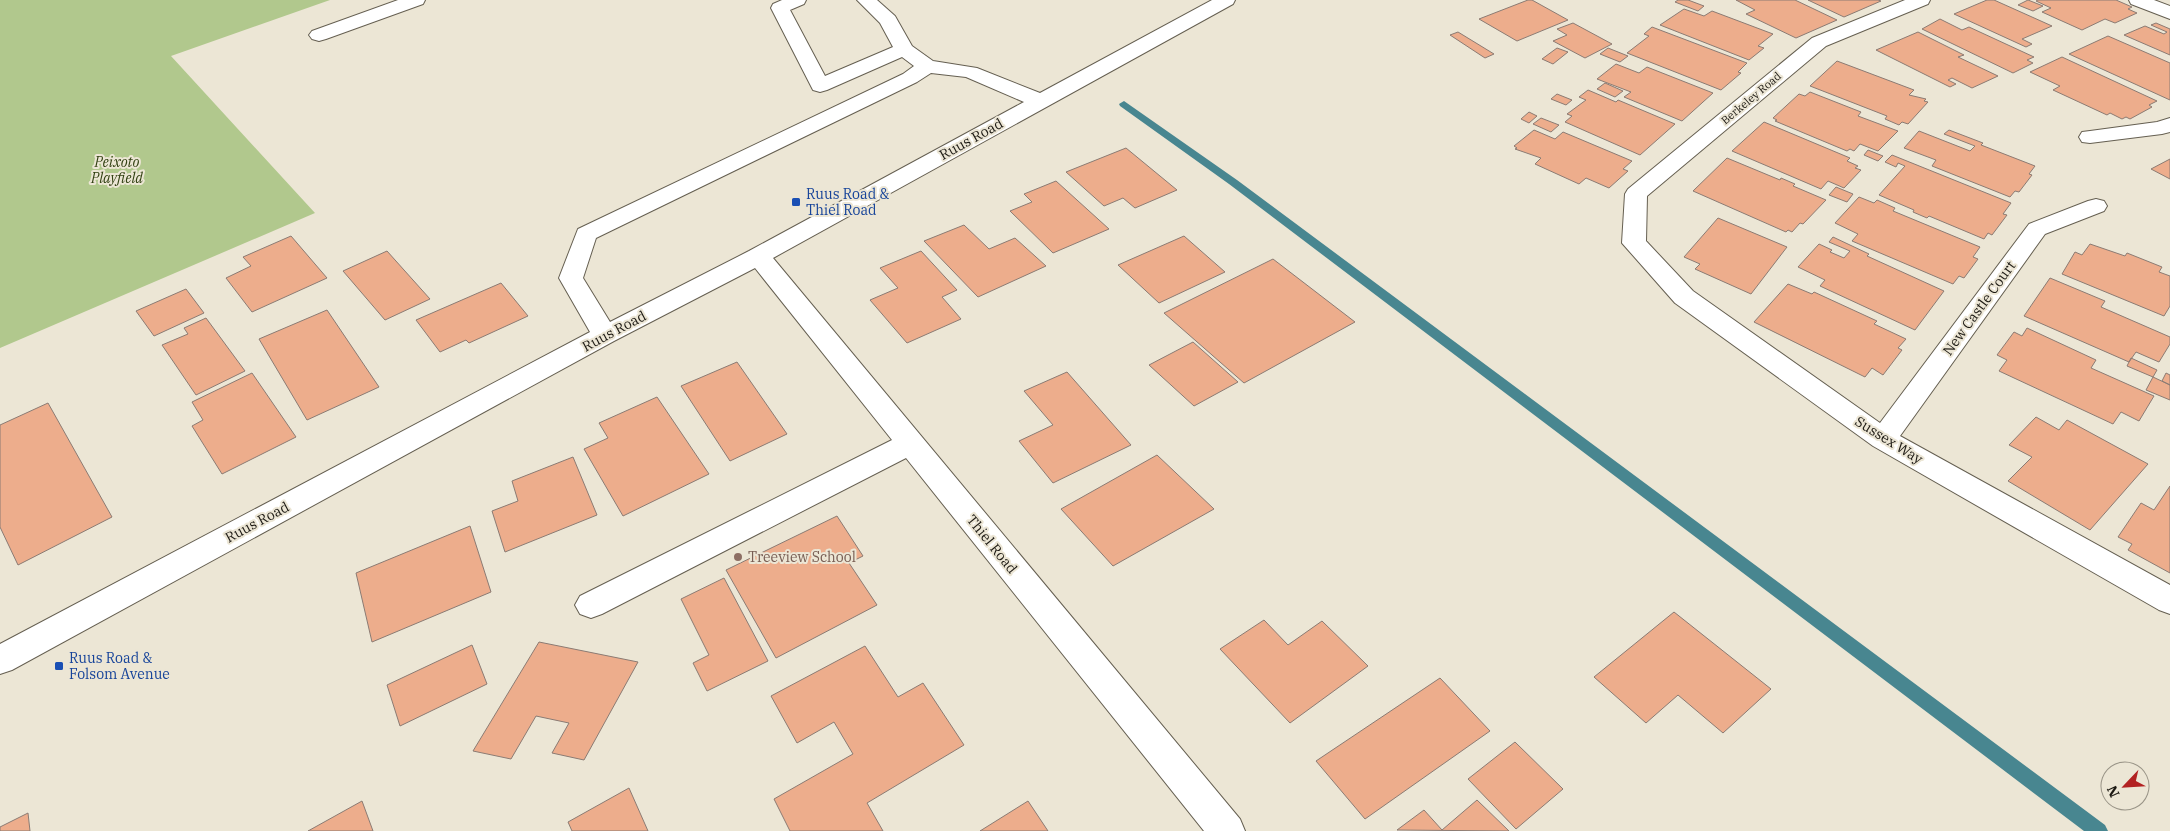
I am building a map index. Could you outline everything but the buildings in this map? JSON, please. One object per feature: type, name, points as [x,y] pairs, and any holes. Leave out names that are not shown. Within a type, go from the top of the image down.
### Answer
[{"type":"street","points":[[319,35],[416,0]]},
{"type":"street","points":[[797,0],[780,8],[820,86],[904,49]]},
{"type":"street","points":[[866,0],[888,20],[904,49],[927,66],[970,72],[1040,101]]},
{"type":"street","name":"Ruus Road","points":[[0,660],[605,335],[758,256],[1226,0]]},
{"type":"street","name":"Berkeley Road","points":[[1634,243],[1636,194],[1819,42],[1921,0]]},
{"type":"street","points":[[2138,0],[2170,13]]},
{"type":"street","points":[[605,335],[571,278],[586,234],[910,78],[927,66]]},
{"type":"street","points":[[2090,137],[2162,128],[2170,124]]},
{"type":"street","name":"New Castle Court","points":[[1884,439],[2037,229],[2096,206]]},
{"type":"street","name":"Sussex Way","points":[[1634,243],[1684,297],[1884,439],[2170,601]]},
{"type":"street","name":"Thiel Road","points":[[758,256],[1227,831]]},
{"type":"street","points":[[591,605],[910,443]]},
{"type":"green space","name":"Peixoto Playfield","points":[[0,0],[330,0],[171,56],[315,213],[0,348]]},
{"type":"waterway","points":[[1124,104],[1233,182],[2099,831]]},
{"type":"place","name":"Ruus Road & Thiel Road","points":[[796,202]]},
{"type":"place","name":"Treeview School","points":[[738,557]]},
{"type":"place","name":"Ruus Road & Folsom Avenue","points":[[59,666]]}]
